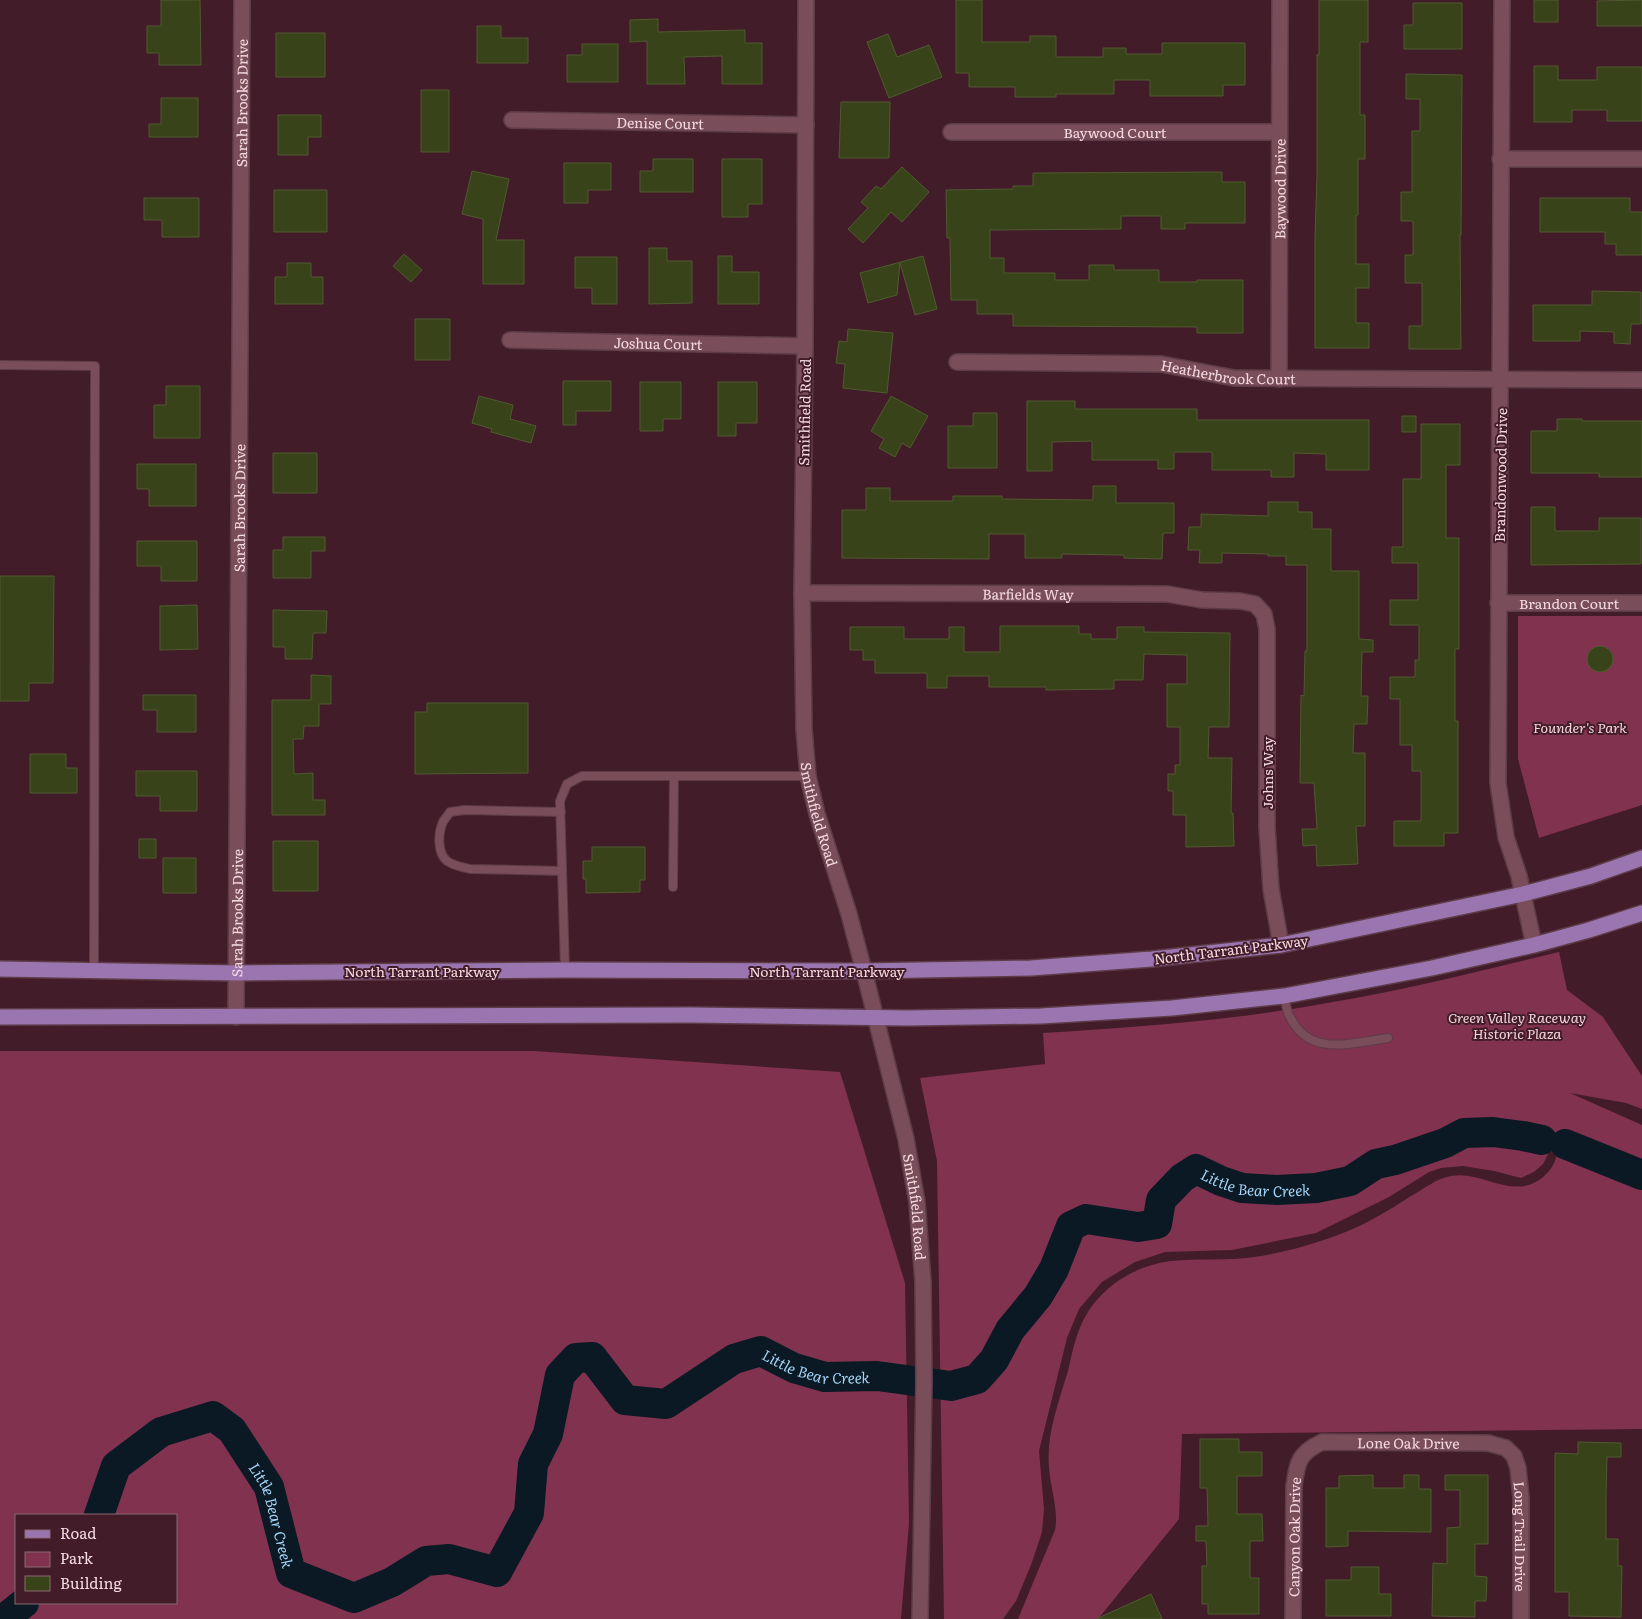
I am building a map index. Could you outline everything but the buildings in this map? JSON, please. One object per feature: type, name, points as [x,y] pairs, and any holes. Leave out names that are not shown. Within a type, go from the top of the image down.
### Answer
[{"type":"main road","name":"North Tarrant Parkway","points":[[0,969],[237,972],[864,971],[1031,968],[1152,959],[1281,945],[1523,894],[1591,876],[1642,858]]},
{"type":"main road","points":[[0,1017],[691,1015],[875,1018],[1041,1016],[1172,1008],[1284,996],[1432,968],[1534,945],[1642,913]]},
{"type":"street","name":"Sarah Brooks Drive","points":[[236,1017],[242,0]]},
{"type":"street","name":"Smithfield Road","points":[[806,0],[802,593],[804,728],[808,776],[817,814],[849,914],[864,971],[906,1139],[917,1202],[923,1282],[924,1380],[920,1619]]},
{"type":"street","name":"Baywood Drive","points":[[1279,379],[1278,132],[1280,0]]},
{"type":"street","name":"Brandonwood Drive","points":[[1502,0],[1498,783],[1506,837],[1519,876],[1534,945]]},
{"type":"street","name":"Denise Court","points":[[512,120],[806,125]]},
{"type":"street","name":"Baywood Court","points":[[951,132],[1278,132]]},
{"type":"street","points":[[1500,159],[1642,159]]},
{"type":"street","name":"Joshua Court","points":[[510,340],[805,346]]},
{"type":"street","name":"Heatherbrook Court","points":[[957,362],[1161,364],[1234,378],[1642,380]]},
{"type":"street","name":"Barfields Way","points":[[802,593],[1167,594],[1202,600],[1240,601],[1255,604]]},
{"type":"street","name":"Brandon Court","points":[[1498,603],[1642,603]]},
{"type":"street","name":"Johns Way","points":[[1255,604],[1264,614],[1267,629],[1267,827],[1271,890],[1281,945]]},
{"type":"street","name":"Lone Oak Drive","points":[[1302,1456],[1310,1448],[1322,1442],[1488,1443],[1506,1448],[1514,1456]]},
{"type":"street","name":"Canyon Oak Drive","points":[[1293,1619],[1294,1486],[1296,1465],[1302,1456]]},
{"type":"street","name":"Long Trail Drive","points":[[1514,1456],[1518,1468],[1521,1498],[1520,1619]]},
{"type":"lane","points":[[0,365],[95,366],[94,970]]},
{"type":"lane","points":[[565,970],[560,801],[567,784],[582,776],[808,776]]},
{"type":"lane","points":[[673,887],[674,776]]},
{"type":"lane","points":[[561,812],[465,810],[450,812],[443,822],[440,836],[440,851],[445,860],[457,866],[470,869],[562,871]]},
{"type":"lane","points":[[1284,996],[1289,1014],[1297,1028],[1312,1041],[1328,1045],[1388,1038]]},
{"type":"green space","name":"Founder's Park","points":[[1518,616],[1642,616],[1642,805],[1539,838],[1518,759]]},
{"type":"green space","name":"Green Valley Raceway Historic Plaza","points":[[1559,952],[1567,990],[1603,1017],[1642,1076],[1642,1109],[1626,1103],[1570,1093],[1642,1125],[1642,1429],[1182,1434],[1179,1519],[1098,1619],[1018,1619],[1055,1530],[1056,1515],[1049,1455],[1049,1443],[1054,1418],[1079,1330],[1092,1306],[1101,1296],[1110,1287],[1133,1272],[1158,1263],[1181,1260],[1254,1257],[1286,1251],[1328,1239],[1366,1223],[1446,1177],[1463,1175],[1519,1187],[1531,1184],[1548,1172],[1554,1164],[1557,1153],[1549,1152],[1543,1164],[1534,1172],[1521,1178],[1463,1166],[1441,1168],[1429,1172],[1389,1197],[1316,1233],[1232,1250],[1165,1252],[1135,1262],[1102,1282],[1079,1309],[1067,1338],[1039,1451],[1044,1509],[1042,1532],[1016,1601],[1003,1619],[944,1619],[937,1161],[920,1078],[1045,1064],[1043,1033],[1188,1022],[1261,1014],[1361,997]]},
{"type":"green space","points":[[0,1051],[534,1051],[840,1072],[905,1283],[909,1523],[901,1619],[0,1619]]},
{"type":"waterway","name":"Little Bear Creek","points":[[99,1514],[116,1466],[161,1432],[213,1416],[232,1430],[269,1487],[291,1573],[354,1598],[392,1582],[426,1561],[449,1559],[497,1572],[529,1513],[533,1464],[548,1434],[560,1375],[576,1358],[592,1357],[625,1400],[666,1404],[734,1359],[761,1351],[794,1368],[825,1377],[877,1376],[951,1386],[977,1379],[994,1360],[1010,1330],[1038,1296],[1054,1269],[1071,1226],[1086,1219],[1138,1227],[1157,1224],[1161,1200],[1182,1178],[1196,1169],[1221,1181],[1242,1188],[1277,1190],[1316,1188],[1350,1181],[1376,1164],[1395,1160],[1445,1143],[1464,1133],[1493,1132],[1542,1140]]},
{"type":"waterway","name":"Little Bear Creek","points":[[1565,1144],[1642,1175]]},
{"type":"waterway","name":"Little Bear Creek","points":[[4,1619],[23,1604]]}]
